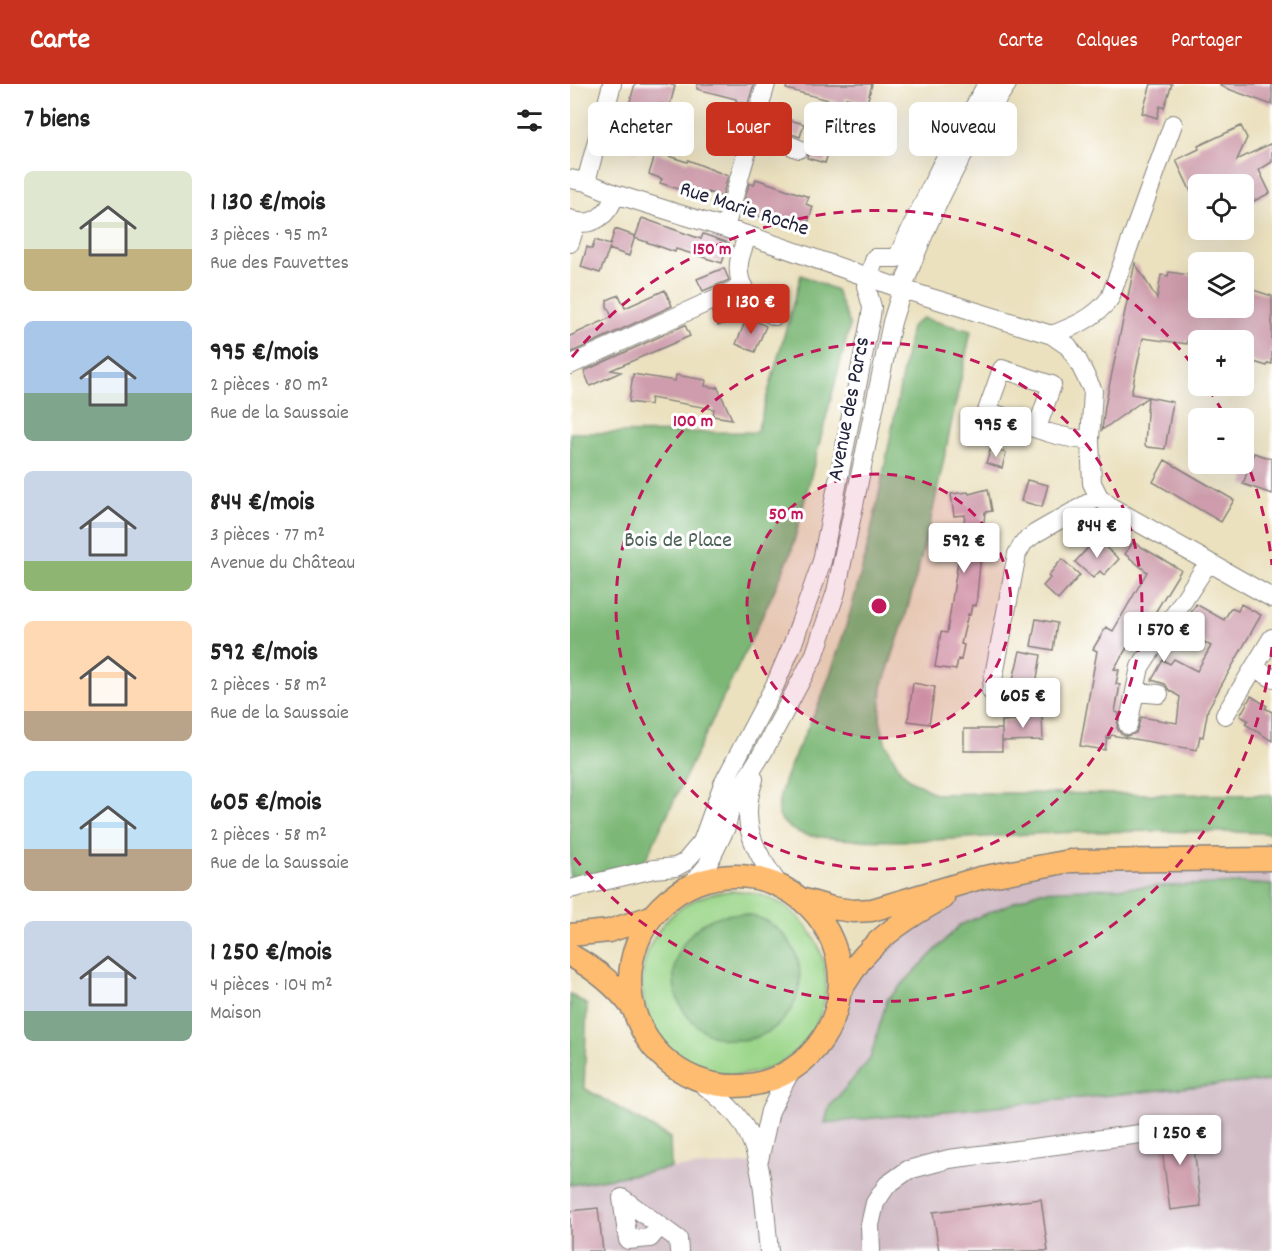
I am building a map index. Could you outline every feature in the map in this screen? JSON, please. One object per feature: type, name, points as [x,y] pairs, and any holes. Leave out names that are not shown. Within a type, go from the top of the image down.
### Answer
[{"type":"main road","points":[[800,898],[819,918],[830,936],[837,955],[840,975],[835,1013],[821,1041],[812,1053],[791,1070],[775,1079],[749,1086],[722,1086],[699,1081],[672,1066],[643,1034],[633,1007],[629,983],[632,960],[639,936],[651,917],[664,903],[692,884],[722,876],[764,880],[800,898],[832,908],[852,911],[873,910],[980,878],[1070,861],[1272,859]]},
{"type":"main road","points":[[839,992],[862,959],[889,933],[922,909],[980,878]]},
{"type":"main road","points":[[570,935],[609,931],[651,917]]},
{"type":"main road","points":[[570,955],[596,970],[619,990],[633,1007]]},
{"type":"street","points":[[578,180],[612,84]]},
{"type":"street","points":[[761,102],[766,84]]},
{"type":"street","points":[[570,889],[676,867],[685,862],[702,842],[723,784],[775,685],[793,643],[822,561],[871,316],[872,308],[866,286],[875,258],[897,258],[940,168],[987,84]]},
{"type":"street","name":"Avenue des Parcs","points":[[692,884],[706,866],[726,827],[738,792],[763,752],[815,654],[836,592],[892,322],[902,289],[939,197],[968,144],[1006,84]]},
{"type":"street","points":[[1052,335],[1079,325],[1099,311],[1110,298],[1173,124]]},
{"type":"street","points":[[792,146],[799,149]]},
{"type":"street","points":[[725,228],[746,156]]},
{"type":"street","name":"Rue Marie Roche","points":[[578,180],[902,289],[1052,335]]},
{"type":"street","points":[[570,243],[573,221],[590,222],[604,215],[613,202],[615,194]]},
{"type":"street","points":[[747,235],[739,262],[743,286],[754,305],[775,316]]},
{"type":"street","points":[[570,365],[743,286]]},
{"type":"street","points":[[1052,335],[1068,346],[1093,391],[1090,440],[1092,483],[1099,497],[1111,507],[1272,598]]},
{"type":"street","points":[[1037,428],[1075,439],[1090,440]]},
{"type":"street","points":[[991,691],[1020,548],[1036,533],[1099,497]]},
{"type":"street","points":[[1128,725],[1140,667],[1208,563]]},
{"type":"street","points":[[1226,715],[1272,639]]},
{"type":"street","points":[[1254,668],[1272,678]]},
{"type":"street","points":[[1135,692],[1159,694]]},
{"type":"street","name":"Avenue des Parcs","points":[[763,752],[748,796],[748,825],[754,847],[778,885]]},
{"type":"street","points":[[759,1160],[770,1111],[791,1070]]},
{"type":"street","points":[[699,1081],[738,1116],[748,1133],[759,1160],[769,1251]]},
{"type":"street","points":[[871,1251],[870,1225],[875,1203],[887,1185],[908,1170],[949,1159],[1148,1133]]},
{"type":"street","points":[[660,1226],[678,1239],[679,1251]]},
{"type":"shaded area","points":[[1272,861],[1272,1251],[570,1251],[570,1185],[671,1168],[758,1163],[792,1072],[813,1054],[825,1039],[836,1013],[841,993],[876,946],[980,880],[1071,863]]},
{"type":"green space","name":"Bois de Place","points":[[801,275],[836,290],[850,325],[791,553],[641,869],[570,881],[570,433],[757,432]]},
{"type":"green space","points":[[922,318],[971,331],[930,524],[905,618],[882,687],[880,719],[885,742],[900,769],[909,779],[935,794],[1272,795],[1272,833],[1105,831],[878,841],[809,836],[793,830],[781,819],[778,809],[785,780],[818,706],[850,614],[874,519],[911,327]]},
{"type":"green space","points":[[1240,883],[1272,885],[1272,1081],[825,1123],[829,1107],[870,1059],[887,1000],[960,925],[1040,891]]},
{"type":"green space","points":[[734,891],[769,898],[799,918],[819,948],[826,983],[819,1018],[799,1048],[769,1068],[734,1075],[699,1068],[669,1048],[649,1018],[642,983],[649,948],[669,918],[699,898]]},
{"type":"green space","points":[[737,914],[761,919],[781,933],[795,953],[800,977],[795,1001],[781,1021],[761,1035],[737,1040],[713,1035],[693,1021],[679,1001],[674,977],[679,953],[693,933],[713,919]]},
{"type":"green space","points":[[570,994],[587,1005],[584,1088],[670,1138],[671,1168],[570,1185]]},
{"type":"building","points":[[635,84],[675,86],[671,102],[630,102]]},
{"type":"building","points":[[697,84],[754,84],[749,102],[736,101],[736,99],[697,89]]},
{"type":"building","points":[[787,84],[872,84],[867,102],[846,98],[845,102],[836,102],[786,89]]},
{"type":"building","points":[[1151,84],[1172,84],[1164,108],[1160,106],[1157,118],[1142,113]]},
{"type":"building","points":[[1220,84],[1272,84],[1272,105],[1220,86]]},
{"type":"building","points":[[792,121],[804,124],[800,137],[792,134]]},
{"type":"building","points":[[1241,126],[1247,138],[1237,160],[1272,143],[1272,162],[1259,170],[1270,193],[1254,201],[1254,174],[1188,174],[1188,186],[1176,160],[1199,149],[1198,146]]},
{"type":"building","points":[[655,156],[668,156],[687,162],[688,160],[728,176],[722,197],[708,192],[706,198],[660,183],[662,179],[649,174]]},
{"type":"building","points":[[808,156],[827,156],[825,163],[807,158]]},
{"type":"building","points":[[756,179],[809,197],[806,204],[813,207],[807,226],[795,222],[793,227],[758,216],[759,210],[744,204],[749,183],[754,185]]},
{"type":"building","points":[[642,218],[701,239],[703,234],[729,243],[722,263],[676,249],[675,252],[635,238]]},
{"type":"building","points":[[615,229],[635,236],[629,256],[609,249],[600,273],[581,267],[587,247],[592,249],[595,240],[610,245]]},
{"type":"building","points":[[1135,263],[1157,299],[1161,275],[1168,276],[1169,272],[1188,275],[1188,318],[1254,318],[1254,290],[1272,296],[1272,364],[1268,363],[1267,366],[1254,362],[1254,330],[1188,330],[1187,344],[1143,338],[1131,394],[1148,397],[1102,430]]},
{"type":"building","points":[[724,268],[729,280],[703,291],[697,279]]},
{"type":"building","points":[[665,290],[672,306],[570,353],[570,336],[612,317],[607,300],[619,295],[625,308]]},
{"type":"building","points":[[738,301],[743,315],[718,326],[712,312]]},
{"type":"building","points":[[747,317],[766,326],[755,352],[736,344]]},
{"type":"building","points":[[685,325],[690,336],[611,370],[621,372],[590,386],[584,371]]},
{"type":"building","points":[[633,374],[675,381],[676,375],[706,380],[705,386],[717,388],[717,386],[732,419],[713,416],[714,409],[651,398],[650,405],[629,402]]},
{"type":"building","points":[[1148,397],[1173,402],[1165,449],[1145,445]]},
{"type":"building","points":[[991,448],[1006,453],[1002,468],[986,463]]},
{"type":"building","points":[[1254,453],[1272,459],[1272,494],[1243,484],[1247,474],[1254,474]]},
{"type":"building","points":[[1165,460],[1234,500],[1221,522],[1153,482]]},
{"type":"building","points":[[1027,480],[1048,485],[1042,507],[1021,501]]},
{"type":"building","points":[[988,489],[992,511],[985,512],[976,606],[972,605],[970,615],[968,614],[961,644],[964,645],[961,660],[958,659],[956,670],[935,667],[941,632],[947,633],[965,515],[954,516],[951,494],[968,492],[969,494]]},
{"type":"building","points":[[1096,539],[1119,559],[1104,575],[1100,571],[1093,578],[1075,562]]},
{"type":"building","points":[[1133,542],[1181,570],[1139,639],[1134,636],[1114,669],[1119,670],[1116,684],[1120,685],[1115,712],[1119,713],[1117,728],[1121,734],[1126,736],[1136,733],[1141,717],[1177,723],[1180,697],[1169,690],[1165,684],[1152,680],[1163,660],[1170,664],[1174,659],[1197,671],[1211,646],[1189,633],[1193,627],[1185,623],[1196,604],[1224,620],[1231,608],[1238,611],[1241,604],[1261,615],[1208,709],[1203,737],[1200,736],[1197,750],[1111,735],[1110,738],[1107,737],[1105,750],[1080,746],[1097,651],[1093,649],[1106,627],[1113,631],[1147,572],[1125,554]]},
{"type":"building","points":[[1062,559],[1080,575],[1058,600],[1043,586]]},
{"type":"building","points":[[1036,619],[1057,623],[1053,650],[1031,646]]},
{"type":"building","points":[[1020,651],[1041,655],[1034,696],[1010,692]]},
{"type":"building","points":[[913,683],[935,687],[929,724],[908,721]]},
{"type":"building","points":[[1251,696],[1272,712],[1272,741],[1245,724],[1248,720],[1240,716]]},
{"type":"building","points":[[1026,716],[1042,716],[1043,740],[1002,741],[1002,721],[1026,719]]},
{"type":"building","points":[[964,729],[1002,729],[1002,751],[964,751]]},
{"type":"building","points":[[1191,1123],[1201,1206],[1170,1210],[1159,1126]]},
{"type":"building","points":[[1041,1199],[1048,1251],[939,1251],[933,1212]]},
{"type":"building","points":[[598,1208],[603,1251],[570,1251],[570,1211]]}]
